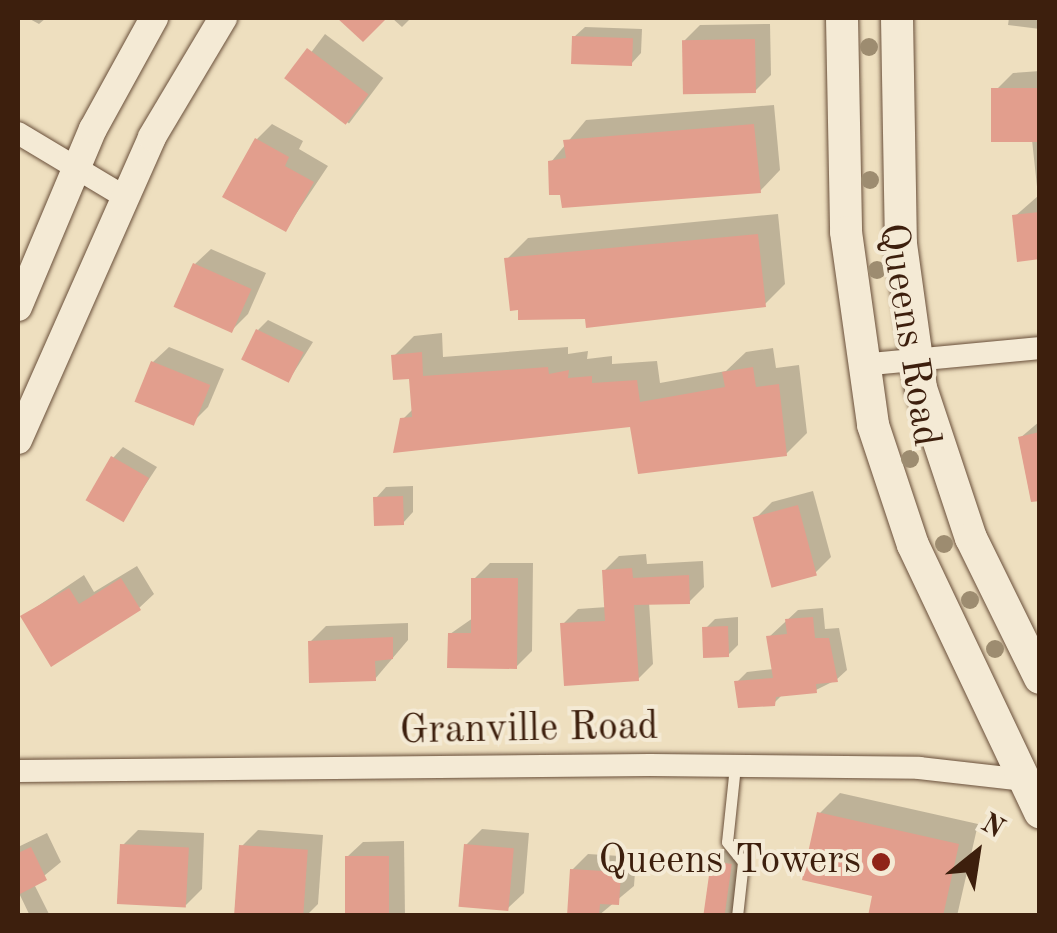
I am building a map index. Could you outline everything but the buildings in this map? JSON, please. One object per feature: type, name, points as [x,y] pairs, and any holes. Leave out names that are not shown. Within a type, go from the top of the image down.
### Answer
[{"type":"main road","name":"Queens Road","points":[[842,18],[846,232],[861,365],[904,524],[1034,780],[1040,812]]},
{"type":"main road","name":"Queens Road","points":[[897,18],[900,229],[915,360],[959,509],[1040,678]]},
{"type":"street","points":[[18,307],[74,171],[154,18]]},
{"type":"street","points":[[18,440],[124,197],[163,117],[223,18]]},
{"type":"street","points":[[18,133],[74,171],[124,197]]},
{"type":"street","points":[[861,365],[1040,348]]},
{"type":"street","name":"Granville Road","points":[[18,772],[736,766],[919,768],[1034,780]]},
{"type":"lane","points":[[736,766],[727,842],[743,862],[737,916]]},
{"type":"place","name":"Queens Towers","points":[[881,862]]}]
